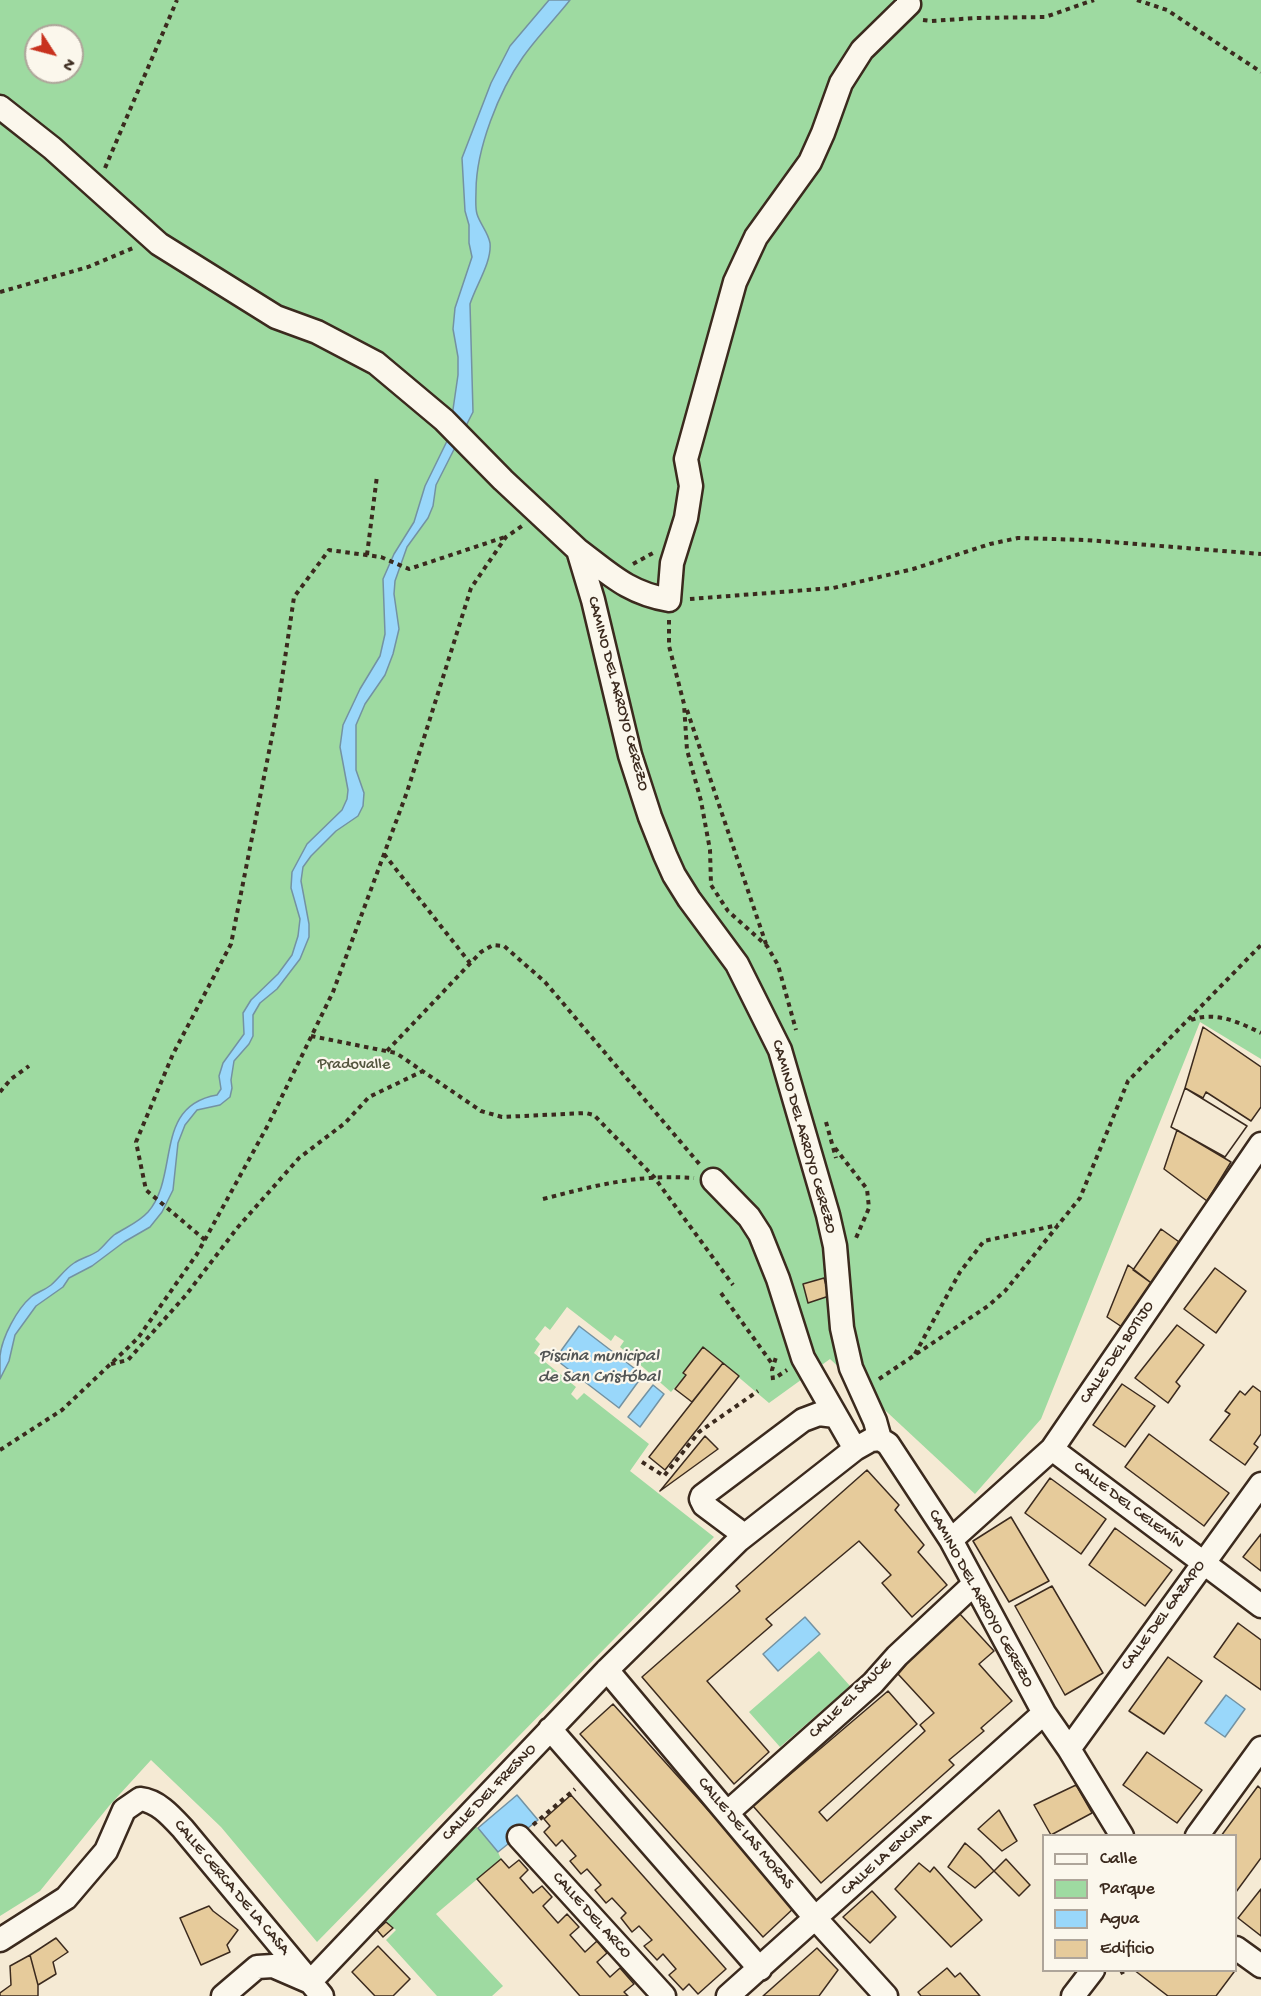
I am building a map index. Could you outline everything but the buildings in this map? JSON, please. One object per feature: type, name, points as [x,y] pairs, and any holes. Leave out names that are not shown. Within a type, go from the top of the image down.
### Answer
[{"type":"street","points":[[669,600],[672,563],[686,518],[691,486],[687,459],[735,282],[756,237],[810,162],[841,83],[862,50],[903,8]]},
{"type":"street","name":"CAMINO DEL ARROYO CEREZO","points":[[0,106],[52,148],[159,244],[276,317],[317,332],[376,363],[444,420],[463,441],[578,550],[628,588],[651,597],[669,600]]},
{"type":"street","name":"CAMINO DEL ARROYO CEREZO","points":[[578,550],[593,600],[630,755],[665,855],[689,899],[737,964],[780,1050],[828,1215],[838,1278],[842,1328],[851,1368],[875,1421],[880,1439],[888,1444],[951,1540],[1044,1713],[1069,1749],[1121,1834]]},
{"type":"street","name":"CALLE DEL BOTIJO","points":[[951,1540],[1052,1449],[1254,1170],[1261,1144]]},
{"type":"street","points":[[713,1180],[749,1217],[760,1234],[778,1279],[803,1358],[855,1449]]},
{"type":"street","points":[[744,1535],[704,1505],[701,1502],[702,1496],[803,1420],[819,1414],[836,1416]]},
{"type":"street","name":"CALLE DEL FRESNO","points":[[316,1989],[550,1729],[744,1535],[855,1449],[871,1440],[880,1439]]},
{"type":"street","name":"CALLE DEL CELEMÍN","points":[[1052,1449],[1261,1606]]},
{"type":"street","name":"CALLE DEL GAZAPO","points":[[1069,1749],[1261,1484]]},
{"type":"street","name":"CALLE EL SAUCE","points":[[727,1813],[873,1683],[897,1656],[974,1584]]},
{"type":"street","name":"CALLE DE LAS MORAS","points":[[607,1670],[816,1919],[886,1996]]},
{"type":"street","name":"CALLE LA ENCINA","points":[[728,1996],[1044,1713]]},
{"type":"street","points":[[550,1729],[760,1969]]},
{"type":"street","points":[[1198,1834],[1261,1748]]},
{"type":"street","name":"CALLE CERCA DE LA CASA","points":[[0,1940],[66,1898],[105,1851],[124,1810],[140,1799],[148,1800],[159,1806],[183,1828],[316,1989]]},
{"type":"street","name":"CALLE DEL ARCO","points":[[519,1837],[664,1996]]},
{"type":"street","points":[[1237,1949],[1261,1966]]},
{"type":"street","points":[[223,1996],[257,1967],[273,1966],[316,1989]]},
{"type":"street","points":[[1073,1996],[1092,1972]]},
{"type":"path","points":[[96,188],[177,0]]},
{"type":"path","points":[[903,8],[931,21],[1045,17],[1094,0]]},
{"type":"path","points":[[1137,0],[1167,10],[1261,72]]},
{"type":"path","points":[[0,292],[88,267],[134,248],[159,244]]},
{"type":"path","points":[[367,555],[377,476]]},
{"type":"path","points":[[205,1240],[146,1190],[136,1142],[173,1054],[231,944],[278,706],[294,597],[329,550],[381,557],[409,569],[506,537],[540,514]]},
{"type":"path","points":[[0,1450],[62,1410],[138,1338],[205,1240],[268,1125],[333,992],[407,792],[471,588],[506,537]]},
{"type":"path","points":[[767,946],[684,704],[669,646],[669,600],[833,588],[913,569],[990,544],[1018,538],[1086,540],[1261,554]]},
{"type":"path","points":[[612,575],[656,551]]},
{"type":"path","points":[[684,704],[687,750],[701,801],[708,840],[711,885]]},
{"type":"path","points":[[384,854],[470,963]]},
{"type":"path","points":[[860,1390],[988,1306],[1005,1291],[1080,1198],[1128,1081],[1261,945]]},
{"type":"path","points":[[387,1052],[470,963],[487,948],[504,946],[545,982],[713,1180]]},
{"type":"path","points":[[1187,1022],[1210,1016],[1237,1021],[1261,1033]]},
{"type":"path","points":[[311,1036],[396,1053],[481,1111],[492,1115],[502,1117],[586,1113],[594,1115],[654,1177],[733,1286]]},
{"type":"path","points":[[0,1092],[11,1079],[29,1066]]},
{"type":"path","points":[[110,1365],[128,1360],[186,1295],[238,1227],[299,1158],[345,1124],[369,1098],[423,1071]]},
{"type":"path","points":[[834,1148],[867,1189],[869,1208],[838,1278]]},
{"type":"path","points":[[543,1199],[614,1181],[664,1176],[713,1180]]},
{"type":"path","points":[[914,1356],[960,1272],[984,1241],[1058,1225]]},
{"type":"path","points":[[721,1293],[773,1365]]},
{"type":"path","points":[[773,1380],[773,1365],[777,1354]]},
{"type":"path","points":[[642,1462],[664,1476],[699,1432],[758,1391]]},
{"type":"path","points":[[544,1815],[591,1775]]},
{"type":"path","points":[[1122,1972],[1125,1978]]},
{"type":"green space","name":"Pradovalle","points":[[0,0],[1261,0],[1261,1059],[1200,1022],[1041,1419],[975,1494],[830,1359],[769,1403],[703,1347],[683,1372],[686,1375],[671,1392],[620,1347],[624,1341],[615,1335],[611,1341],[567,1307],[550,1330],[545,1326],[535,1339],[540,1344],[534,1353],[576,1387],[571,1394],[577,1400],[584,1393],[649,1444],[630,1471],[714,1537],[317,1942],[221,1827],[151,1760],[109,1806],[40,1891],[0,1916]]},
{"type":"green space","points":[[819,1651],[850,1686],[780,1747],[749,1712]]},
{"type":"green space","points":[[475,1825],[498,1852],[501,1859],[436,1914],[503,1986],[492,1996],[437,1996],[386,1940],[396,1930],[386,1922]]},
{"type":"water","points":[[549,0],[570,0],[534,42],[514,71],[498,103],[480,157],[476,208],[478,218],[489,239],[490,250],[489,258],[470,304],[473,412],[436,485],[433,506],[428,518],[407,547],[395,581],[394,594],[399,629],[393,654],[385,675],[365,704],[356,725],[356,770],[364,793],[363,806],[358,816],[336,831],[303,867],[301,881],[309,924],[309,937],[300,959],[277,989],[260,1003],[253,1015],[253,1036],[234,1061],[230,1097],[220,1105],[197,1110],[185,1125],[178,1143],[173,1190],[162,1212],[150,1227],[124,1242],[92,1266],[69,1278],[63,1287],[36,1306],[15,1335],[9,1361],[0,1379],[0,1356],[4,1340],[26,1302],[33,1295],[51,1285],[71,1265],[98,1251],[114,1235],[148,1212],[158,1197],[175,1127],[184,1113],[197,1102],[217,1095],[221,1089],[219,1076],[223,1063],[244,1034],[243,1013],[251,1000],[278,974],[292,955],[300,919],[291,888],[292,872],[307,844],[342,810],[347,799],[348,790],[340,747],[343,725],[360,689],[380,656],[385,634],[383,579],[394,554],[414,522],[425,486],[449,437],[458,375],[458,357],[453,329],[455,308],[472,257],[469,225],[465,211],[462,158],[491,83],[510,46]]},
{"type":"water","name":"Piscina municipal de San Cristóbal","points":[[579,1326],[643,1375],[619,1408],[555,1359]]},
{"type":"water","points":[[653,1385],[664,1394],[640,1427],[628,1417]]},
{"type":"water","points":[[805,1617],[820,1634],[778,1671],[763,1654]]},
{"type":"water","points":[[1226,1695],[1245,1709],[1225,1737],[1205,1723]]},
{"type":"water","points":[[517,1795],[538,1820],[498,1852],[478,1828]]}]
